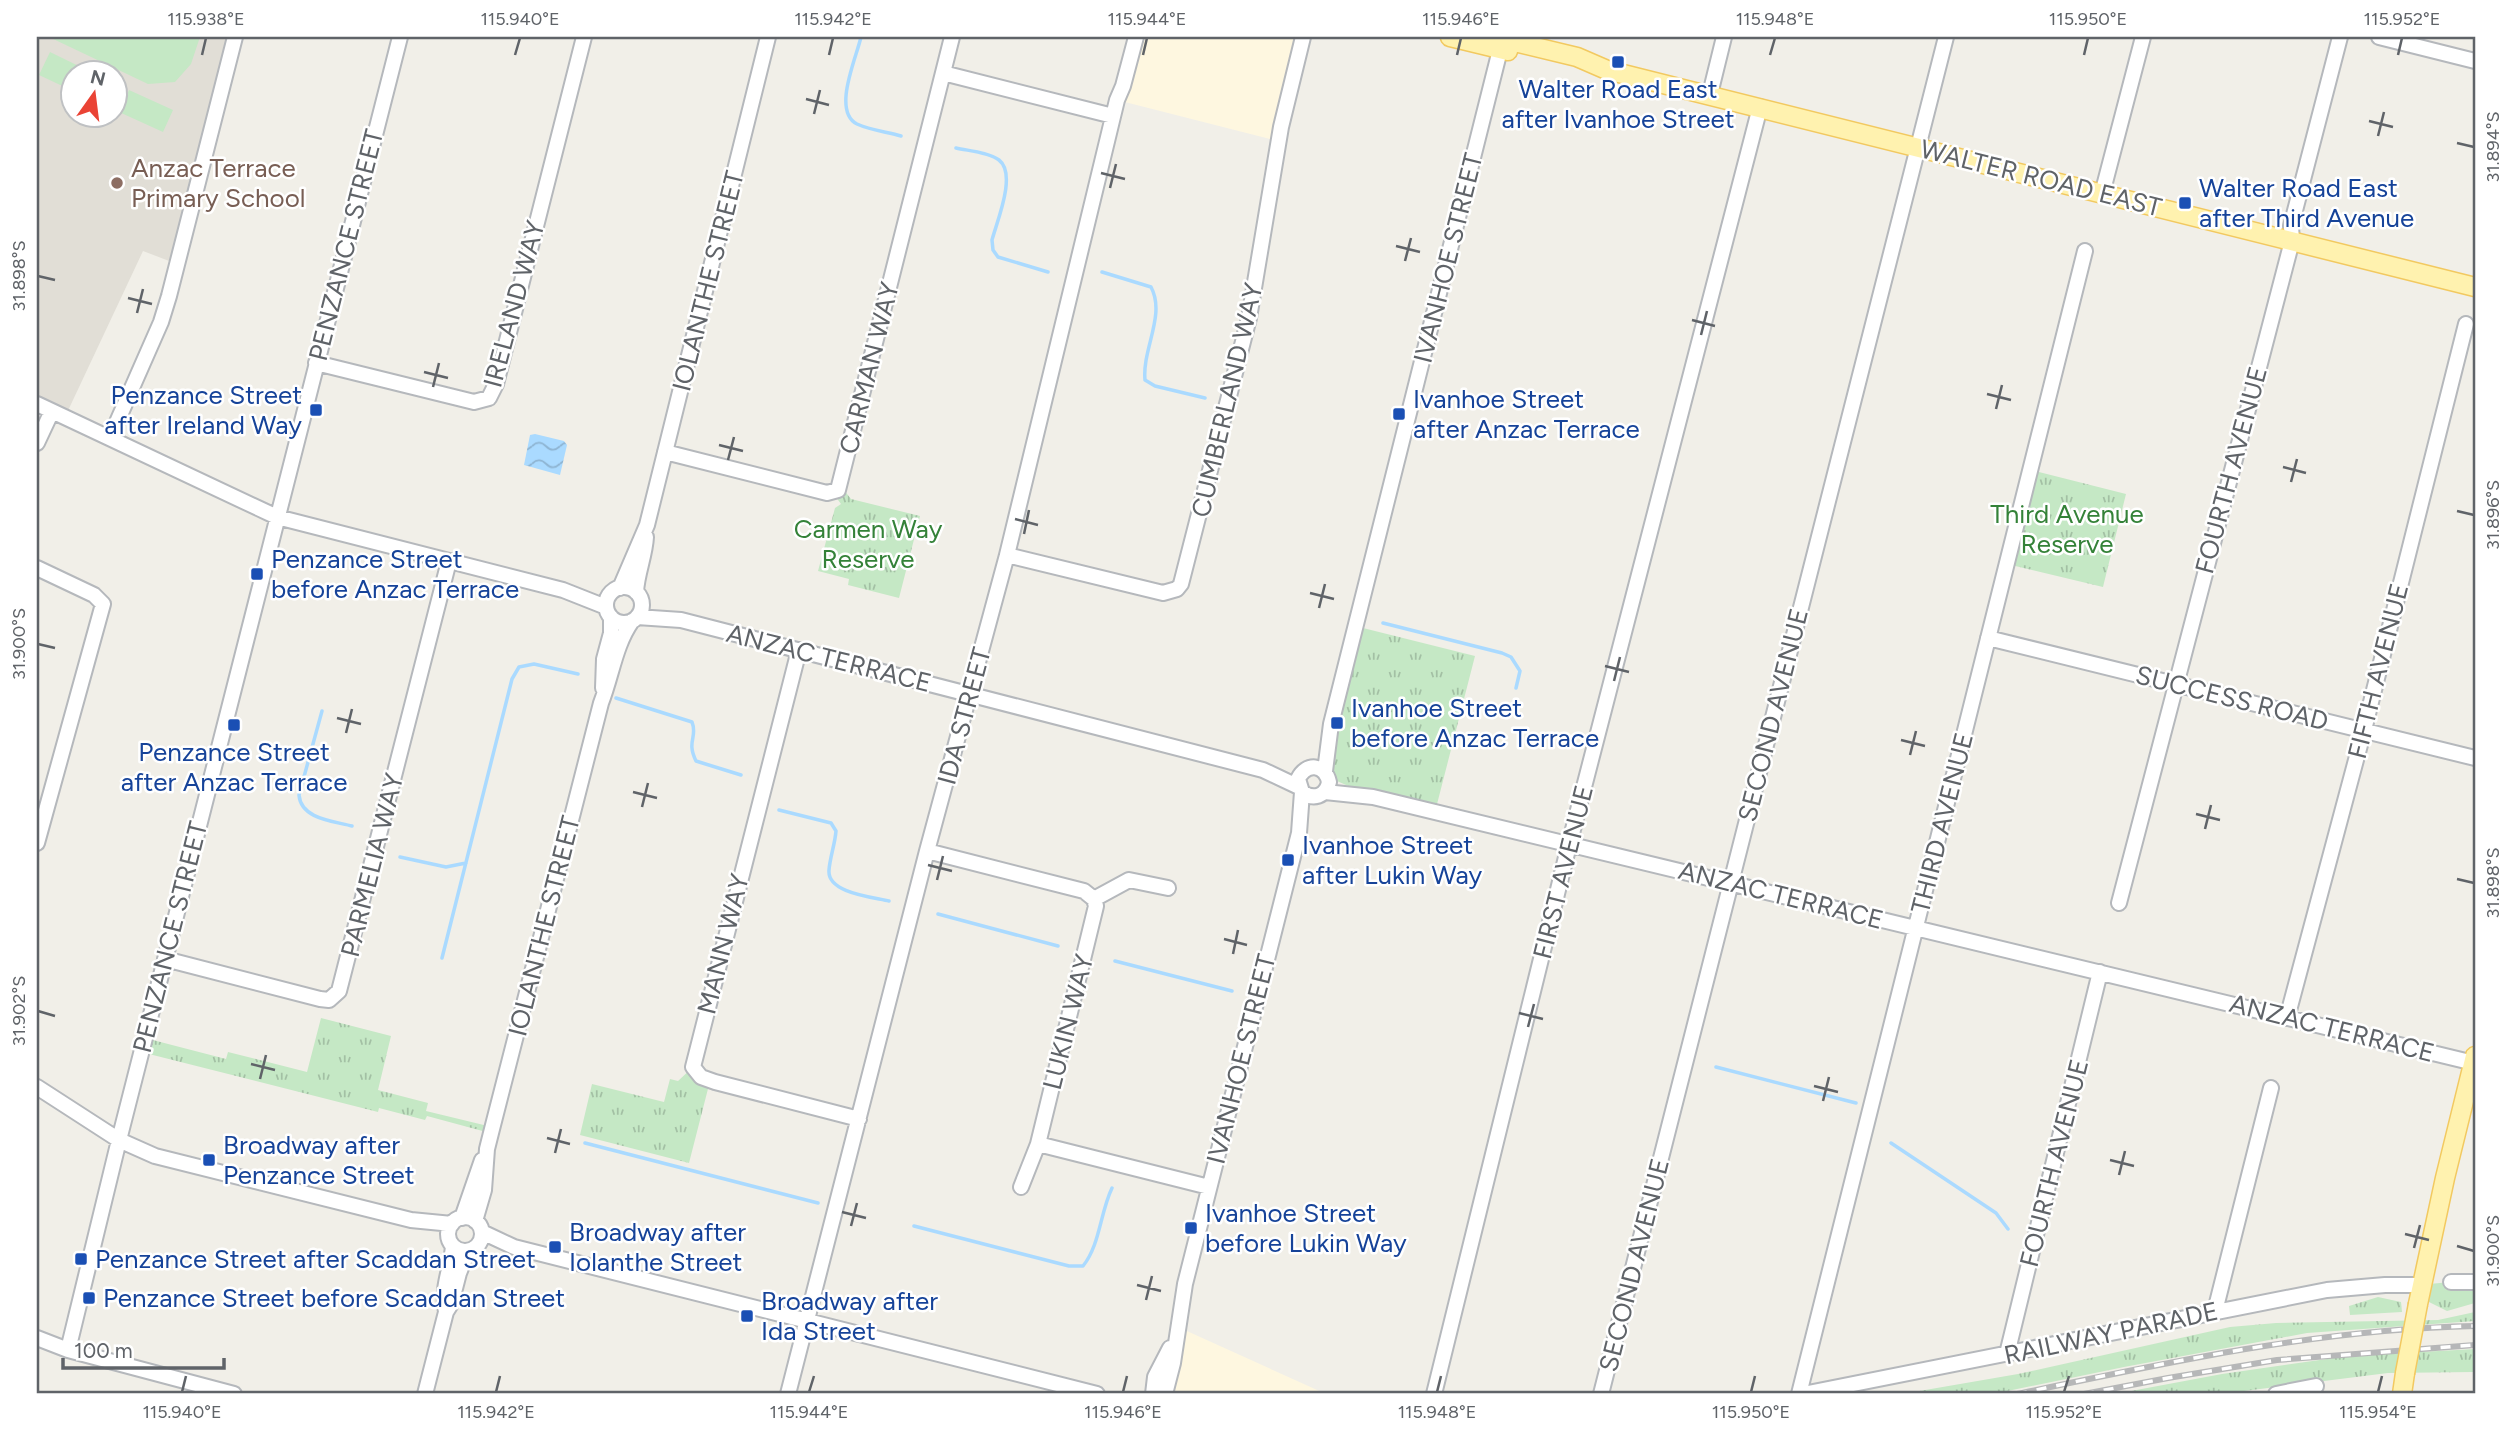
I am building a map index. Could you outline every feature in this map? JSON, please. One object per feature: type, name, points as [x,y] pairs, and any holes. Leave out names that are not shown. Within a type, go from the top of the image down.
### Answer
[{"type":"main road","name":"WALTER ROAD EAST","points":[[1450,37],[1500,40],[1577,57],[1607,70],[2475,287]]},
{"type":"main road","points":[[2402,1394],[2422,1285],[2474,1059]]},
{"type":"street","points":[[110,438],[161,322],[235,37]]},
{"type":"street","name":"PENZANCE STREET","points":[[68,1350],[400,37]]},
{"type":"street","name":"IRELAND WAY","points":[[316,363],[474,402],[489,398],[496,384],[584,37]]},
{"type":"street","name":"IOLANTHE STREET","points":[[425,1394],[459,1273],[465,1234],[601,703],[622,637],[640,612],[637,582],[644,557],[647,525],[768,37]]},
{"type":"street","name":"CARMAN WAY","points":[[665,452],[827,493],[838,490],[952,37]]},
{"type":"street","name":"IDA STREET","points":[[788,1394],[927,851],[1007,555],[1113,116],[1136,37]]},
{"type":"street","name":"CUMBERLAND WAY","points":[[1007,555],[1163,593],[1177,589],[1181,584],[1249,318],[1281,127],[1303,37]]},
{"type":"street","points":[[1710,94],[1724,37]]},
{"type":"street","name":"SECOND AVENUE","points":[[1601,1394],[1946,37]]},
{"type":"street","points":[[2102,194],[2143,37]]},
{"type":"street","name":"FOURTH AVENUE","points":[[2119,903],[2292,241],[2291,226],[2340,37]]},
{"type":"street","points":[[2379,37],[2475,61]]},
{"type":"street","name":"IVANHOE STREET","points":[[1299,833],[1324,784],[1331,724],[1500,40]]},
{"type":"street","points":[[943,73],[1113,116]]},
{"type":"street","name":"FIRST AVENUE","points":[[1434,1394],[1569,845],[1760,107]]},
{"type":"street","name":"THIRD AVENUE","points":[[1801,1394],[2085,251]]},
{"type":"street","name":"FIFTH AVENUE","points":[[2287,1018],[2364,730],[2466,324]]},
{"type":"street","points":[[37,404],[277,517],[612,601]]},
{"type":"street","points":[[37,443],[52,411]]},
{"type":"street","name":"IOLANTHE STREET","points":[[601,703],[604,659],[611,633],[612,601],[647,525]]},
{"type":"street","name":"PARMELIA WAY","points":[[165,959],[320,999],[329,1000],[339,991],[449,561]]},
{"type":"street","points":[[37,568],[94,595],[103,604],[37,843]]},
{"type":"street","name":"ANZAC TERRACE","points":[[681,620],[626,587],[612,601],[623,623],[634,619],[681,620],[1262,770],[1301,789]]},
{"type":"street","name":"SUCCESS ROAD","points":[[1988,638],[2475,758]]},
{"type":"street","name":"MANN WAY","points":[[799,650],[693,1067],[705,1079],[859,1119]]},
{"type":"street","name":"IVANHOE STREET","points":[[1306,769],[1331,724]]},
{"type":"street","points":[[1317,767],[1324,784],[1308,796],[1301,789],[1298,779],[1306,769],[1317,767]]},
{"type":"street","name":"ANZAC TERRACE","points":[[1262,770],[1306,769]]},
{"type":"street","name":"ANZAC TERRACE","points":[[1324,784],[2287,1018],[2474,1059]]},
{"type":"street","name":"IVANHOE STREET","points":[[1165,1394],[1185,1284],[1299,833],[1301,789]]},
{"type":"street","points":[[927,851],[1084,891],[1094,900],[1129,880],[1168,888]]},
{"type":"street","name":"LUKIN WAY","points":[[1021,1187],[1038,1144],[1095,912],[1094,900]]},
{"type":"street","name":"FOURTH AVENUE","points":[[2007,1354],[2100,972]]},
{"type":"street","points":[[37,1087],[119,1140],[155,1156],[1097,1394]]},
{"type":"street","points":[[2215,1311],[2271,1088]]},
{"type":"street","points":[[1038,1144],[1209,1187]]},
{"type":"street","points":[[2451,1282],[2475,1282]]},
{"type":"street","name":"RAILWAY PARADE","points":[[1801,1394],[2328,1290],[2422,1285]]},
{"type":"street","name":"IVANHOE STREET","points":[[1153,1394],[1155,1377],[1178,1327]]},
{"type":"street","points":[[37,1338],[68,1350],[234,1394]]},
{"type":"street","points":[[2276,1394],[2316,1387]]},
{"type":"shaded area","name":"Anzac Terrace Primary School","points":[[37,37],[235,37],[177,264],[143,251],[65,417],[37,404]]},
{"type":"shaded area","points":[[1136,37],[1303,37],[1278,141],[1117,100]]},
{"type":"shaded area","points":[[1178,1327],[1326,1394],[1165,1394]]},
{"type":"green space","points":[[49,37],[200,37],[191,64],[175,82],[148,84],[130,75],[130,60],[97,60]]},
{"type":"green space","points":[[50,52],[66,60],[60,60],[60,85],[39,75]]},
{"type":"green space","points":[[130,90],[173,110],[163,132],[130,117]]},
{"type":"green space","name":"Third Avenue Reserve","points":[[2031,470],[2126,494],[2103,587],[2007,564]]},
{"type":"green space","name":"Carmen Way Reserve","points":[[840,485],[851,499],[920,516],[899,598],[848,585],[849,579],[818,571],[835,508],[841,504],[833,493]]},
{"type":"green space","points":[[1355,626],[1475,656],[1435,812],[1373,797],[1328,777]]},
{"type":"green space","points":[[321,1018],[391,1036],[378,1090],[428,1103],[426,1111],[492,1127],[490,1133],[427,1116],[425,1120],[379,1108],[378,1112],[141,1052],[145,1038],[226,1059],[228,1052],[307,1072]]},
{"type":"green space","points":[[693,1067],[710,1081],[689,1163],[580,1135],[592,1084],[664,1102],[670,1079],[678,1081]]},
{"type":"green space","points":[[2451,1282],[2475,1287],[2475,1303],[2447,1311],[2427,1301],[2429,1284]]},
{"type":"green space","points":[[2378,1297],[2401,1302],[2402,1312],[2350,1315],[2349,1306]]},
{"type":"green space","points":[[2475,1312],[2475,1321],[2307,1333],[1993,1394],[1902,1394],[2018,1374],[2230,1327],[2276,1323],[2438,1320]]},
{"type":"green space","points":[[2475,1349],[2475,1372],[2388,1373],[2220,1394],[2115,1394],[2222,1374],[2348,1356]]},
{"type":"water","points":[[530,435],[564,441],[567,445],[560,475],[524,465]]},
{"type":"waterway","points":[[861,37],[848,84],[846,108],[857,124],[901,136]]},
{"type":"waterway","points":[[956,148],[989,155],[999,160],[1004,167],[1006,186],[992,240],[993,250],[998,257],[1048,272]]},
{"type":"waterway","points":[[1102,272],[1151,287],[1156,309],[1145,380],[1155,386],[1205,398]]},
{"type":"waterway","points":[[1383,623],[1511,657],[1520,671],[1516,688]]},
{"type":"waterway","points":[[442,958],[512,679],[519,667],[534,664],[578,674]]},
{"type":"waterway","points":[[616,698],[692,722],[692,749],[696,761],[741,775]]},
{"type":"waterway","points":[[322,711],[299,795],[301,803],[319,818],[352,826]]},
{"type":"waterway","points":[[779,810],[831,823],[836,831],[830,878],[835,884],[852,893],[889,901]]},
{"type":"waterway","points":[[400,857],[446,867],[466,863]]},
{"type":"waterway","points":[[938,914],[1058,946]]},
{"type":"waterway","points":[[1115,961],[1232,991]]},
{"type":"waterway","points":[[1716,1067],[1856,1103]]},
{"type":"waterway","points":[[585,1143],[818,1203]]},
{"type":"waterway","points":[[1891,1143],[1996,1213],[2008,1229]]},
{"type":"waterway","points":[[914,1226],[1069,1266],[1083,1266],[1093,1248],[1112,1188]]},
{"type":"railway","points":[[2017,1394],[2188,1359],[2302,1340],[2417,1328],[2475,1326]]},
{"type":"railway","points":[[2084,1394],[2277,1360],[2475,1345]]},
{"type":"place","name":"Walter Road East after Ivanhoe Street","points":[[1618,62]]},
{"type":"place","name":"Anzac Terrace Primary School","points":[[117,183]]},
{"type":"place","name":"Walter Road East after Third Avenue","points":[[2185,203]]},
{"type":"place","name":"Penzance Street after Ireland Way","points":[[316,410]]},
{"type":"place","name":"Ivanhoe Street after Anzac Terrace","points":[[1399,414]]},
{"type":"place","name":"Penzance Street before Anzac Terrace","points":[[257,574]]},
{"type":"place","name":"Ivanhoe Street before Anzac Terrace","points":[[1337,723]]},
{"type":"place","name":"Penzance Street after Anzac Terrace","points":[[234,725]]},
{"type":"place","name":"Ivanhoe Street after Lukin Way","points":[[1288,860]]},
{"type":"place","name":"Broadway after Penzance Street","points":[[209,1160]]},
{"type":"place","name":"Ivanhoe Street before Lukin Way","points":[[1191,1228]]},
{"type":"place","name":"Broadway after Iolanthe Street","points":[[555,1247]]},
{"type":"place","name":"Penzance Street after Scaddan Street","points":[[81,1259]]},
{"type":"place","name":"Penzance Street before Scaddan Street","points":[[89,1298]]},
{"type":"place","name":"Broadway after Ida Street","points":[[747,1316]]}]
